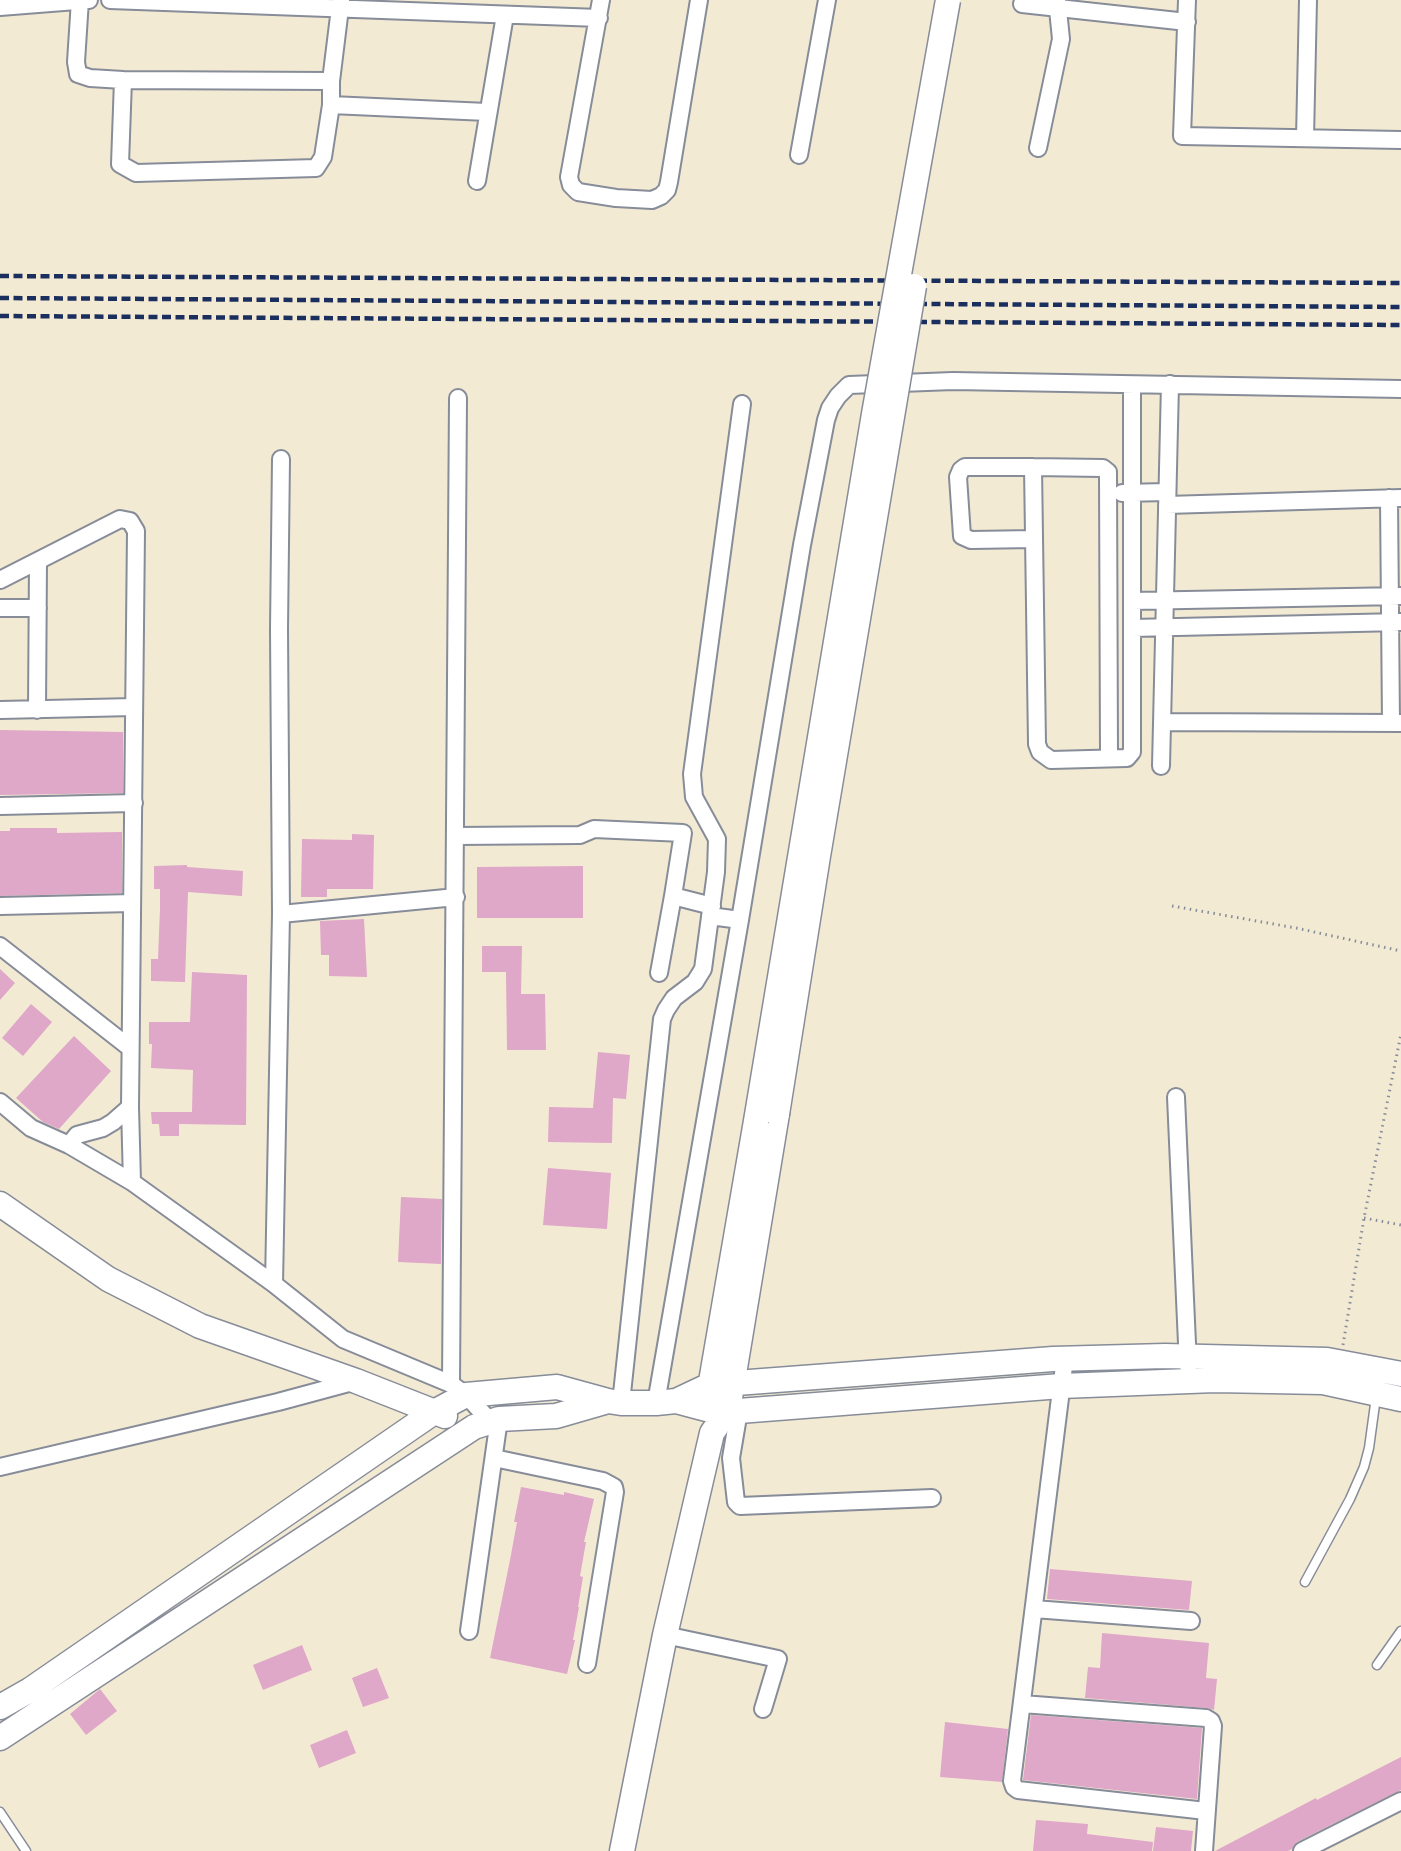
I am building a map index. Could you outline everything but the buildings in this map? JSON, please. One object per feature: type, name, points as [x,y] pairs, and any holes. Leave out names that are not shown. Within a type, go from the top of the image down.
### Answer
[{"type":"street","points":[[80,0],[76,62],[78,74],[90,78],[331,81]]},
{"type":"street","points":[[0,7],[89,0]]},
{"type":"street","points":[[110,0],[419,6],[504,15],[599,18]]},
{"type":"street","points":[[601,0],[569,177],[571,185],[578,192],[593,195],[652,200],[662,196],[669,182],[699,0]]},
{"type":"street","points":[[799,155],[827,0]]},
{"type":"street","points":[[767,1117],[874,414],[948,0]]},
{"type":"street","points":[[932,1498],[740,1506],[736,1502],[721,1384],[767,1117],[819,844],[963,0]]},
{"type":"street","points":[[1187,0],[1182,136],[1401,140]]},
{"type":"street","points":[[1305,138],[1308,0]]},
{"type":"street","points":[[1022,4],[1057,3],[1187,22]]},
{"type":"street","points":[[1038,148],[1061,39],[1057,3]]},
{"type":"street","points":[[123,80],[120,164],[136,173],[316,168],[323,157],[331,105],[331,81],[341,4]]},
{"type":"street","points":[[477,181],[504,15]]},
{"type":"street","points":[[331,105],[487,112]]},
{"type":"street","points":[[666,1402],[740,920],[802,545],[826,420],[838,396],[849,385],[953,381],[1401,389]]},
{"type":"street","points":[[1161,766],[1170,384]]},
{"type":"street","points":[[1033,466],[1037,744],[1040,752],[1051,760],[1127,758],[1132,752],[1132,385]]},
{"type":"street","points":[[458,398],[456,836],[458,1390]]},
{"type":"street","points":[[614,1402],[662,1019],[674,998],[695,982],[703,969],[711,911],[718,855],[717,839],[694,797],[692,774],[742,404]]},
{"type":"street","points":[[274,1284],[281,914],[280,459]]},
{"type":"street","points":[[1034,539],[971,540],[962,536],[958,477],[965,467],[1103,468],[1108,472],[1109,758]]},
{"type":"street","points":[[1109,494],[1132,493],[1167,498],[1395,498],[1396,723],[1162,722]]},
{"type":"street","points":[[0,580],[120,519],[125,518],[133,524],[136,531],[130,1048],[132,1182]]},
{"type":"street","points":[[37,710],[39,561]]},
{"type":"street","points":[[1132,601],[1396,596]]},
{"type":"street","points":[[0,608],[38,608]]},
{"type":"street","points":[[1132,628],[1396,622]]},
{"type":"street","points":[[0,710],[134,707]]},
{"type":"street","points":[[0,807],[134,803]]},
{"type":"street","points":[[456,836],[580,835],[594,829],[683,833],[658,973]]},
{"type":"street","points":[[673,896],[740,920]]},
{"type":"street","points":[[281,914],[456,897]]},
{"type":"street","points":[[0,906],[132,903]]},
{"type":"street","points":[[0,946],[130,1048]]},
{"type":"street","points":[[1176,1097],[1188,1381]]},
{"type":"street","points":[[0,1102],[32,1128],[69,1145],[132,1182],[274,1284],[343,1339],[458,1390],[488,1422],[494,1458],[469,1631]]},
{"type":"street","points":[[69,1145],[77,1135],[103,1128],[130,1107]]},
{"type":"street","points":[[0,1204],[108,1279],[200,1326],[434,1412],[488,1422],[556,1416],[614,1402],[666,1402],[724,1419],[1061,1386],[1215,1380],[1323,1382],[1401,1399]]},
{"type":"street","points":[[666,1402],[721,1384],[1065,1358],[1188,1356],[1296,1359],[1340,1362],[1401,1374]]},
{"type":"street","points":[[1065,1358],[1012,1780],[1014,1787],[1018,1790],[1206,1811]]},
{"type":"street","points":[[0,1467],[356,1382]]},
{"type":"street","points":[[0,1707],[39,1684],[434,1412],[458,1390],[557,1387],[614,1402]]},
{"type":"street","points":[[622,1851],[664,1635],[724,1419]]},
{"type":"street","points":[[0,1738],[488,1422]]},
{"type":"street","points":[[494,1458],[603,1480],[614,1487],[587,1664]]},
{"type":"street","points":[[1034,1609],[1191,1621]]},
{"type":"street","points":[[664,1635],[778,1659],[763,1709]]},
{"type":"street","points":[[1022,1704],[1206,1718],[1211,1721],[1213,1726],[1204,1851]]},
{"type":"street","points":[[1302,1851],[1401,1801]]},
{"type":"lane","points":[[1305,1582],[1350,1499],[1364,1467],[1369,1448],[1376,1393]]},
{"type":"lane","points":[[1377,1665],[1401,1631]]},
{"type":"lane","points":[[0,1812],[26,1851]]},
{"type":"path","points":[[1172,906],[1296,928],[1401,951]]},
{"type":"path","points":[[1340,1362],[1364,1218],[1401,1034]]},
{"type":"path","points":[[1364,1218],[1401,1225]]},
{"type":"railway","points":[[0,276],[1401,283]]},
{"type":"railway","points":[[0,298],[1401,307]]},
{"type":"railway","points":[[0,316],[1401,325]]}]
